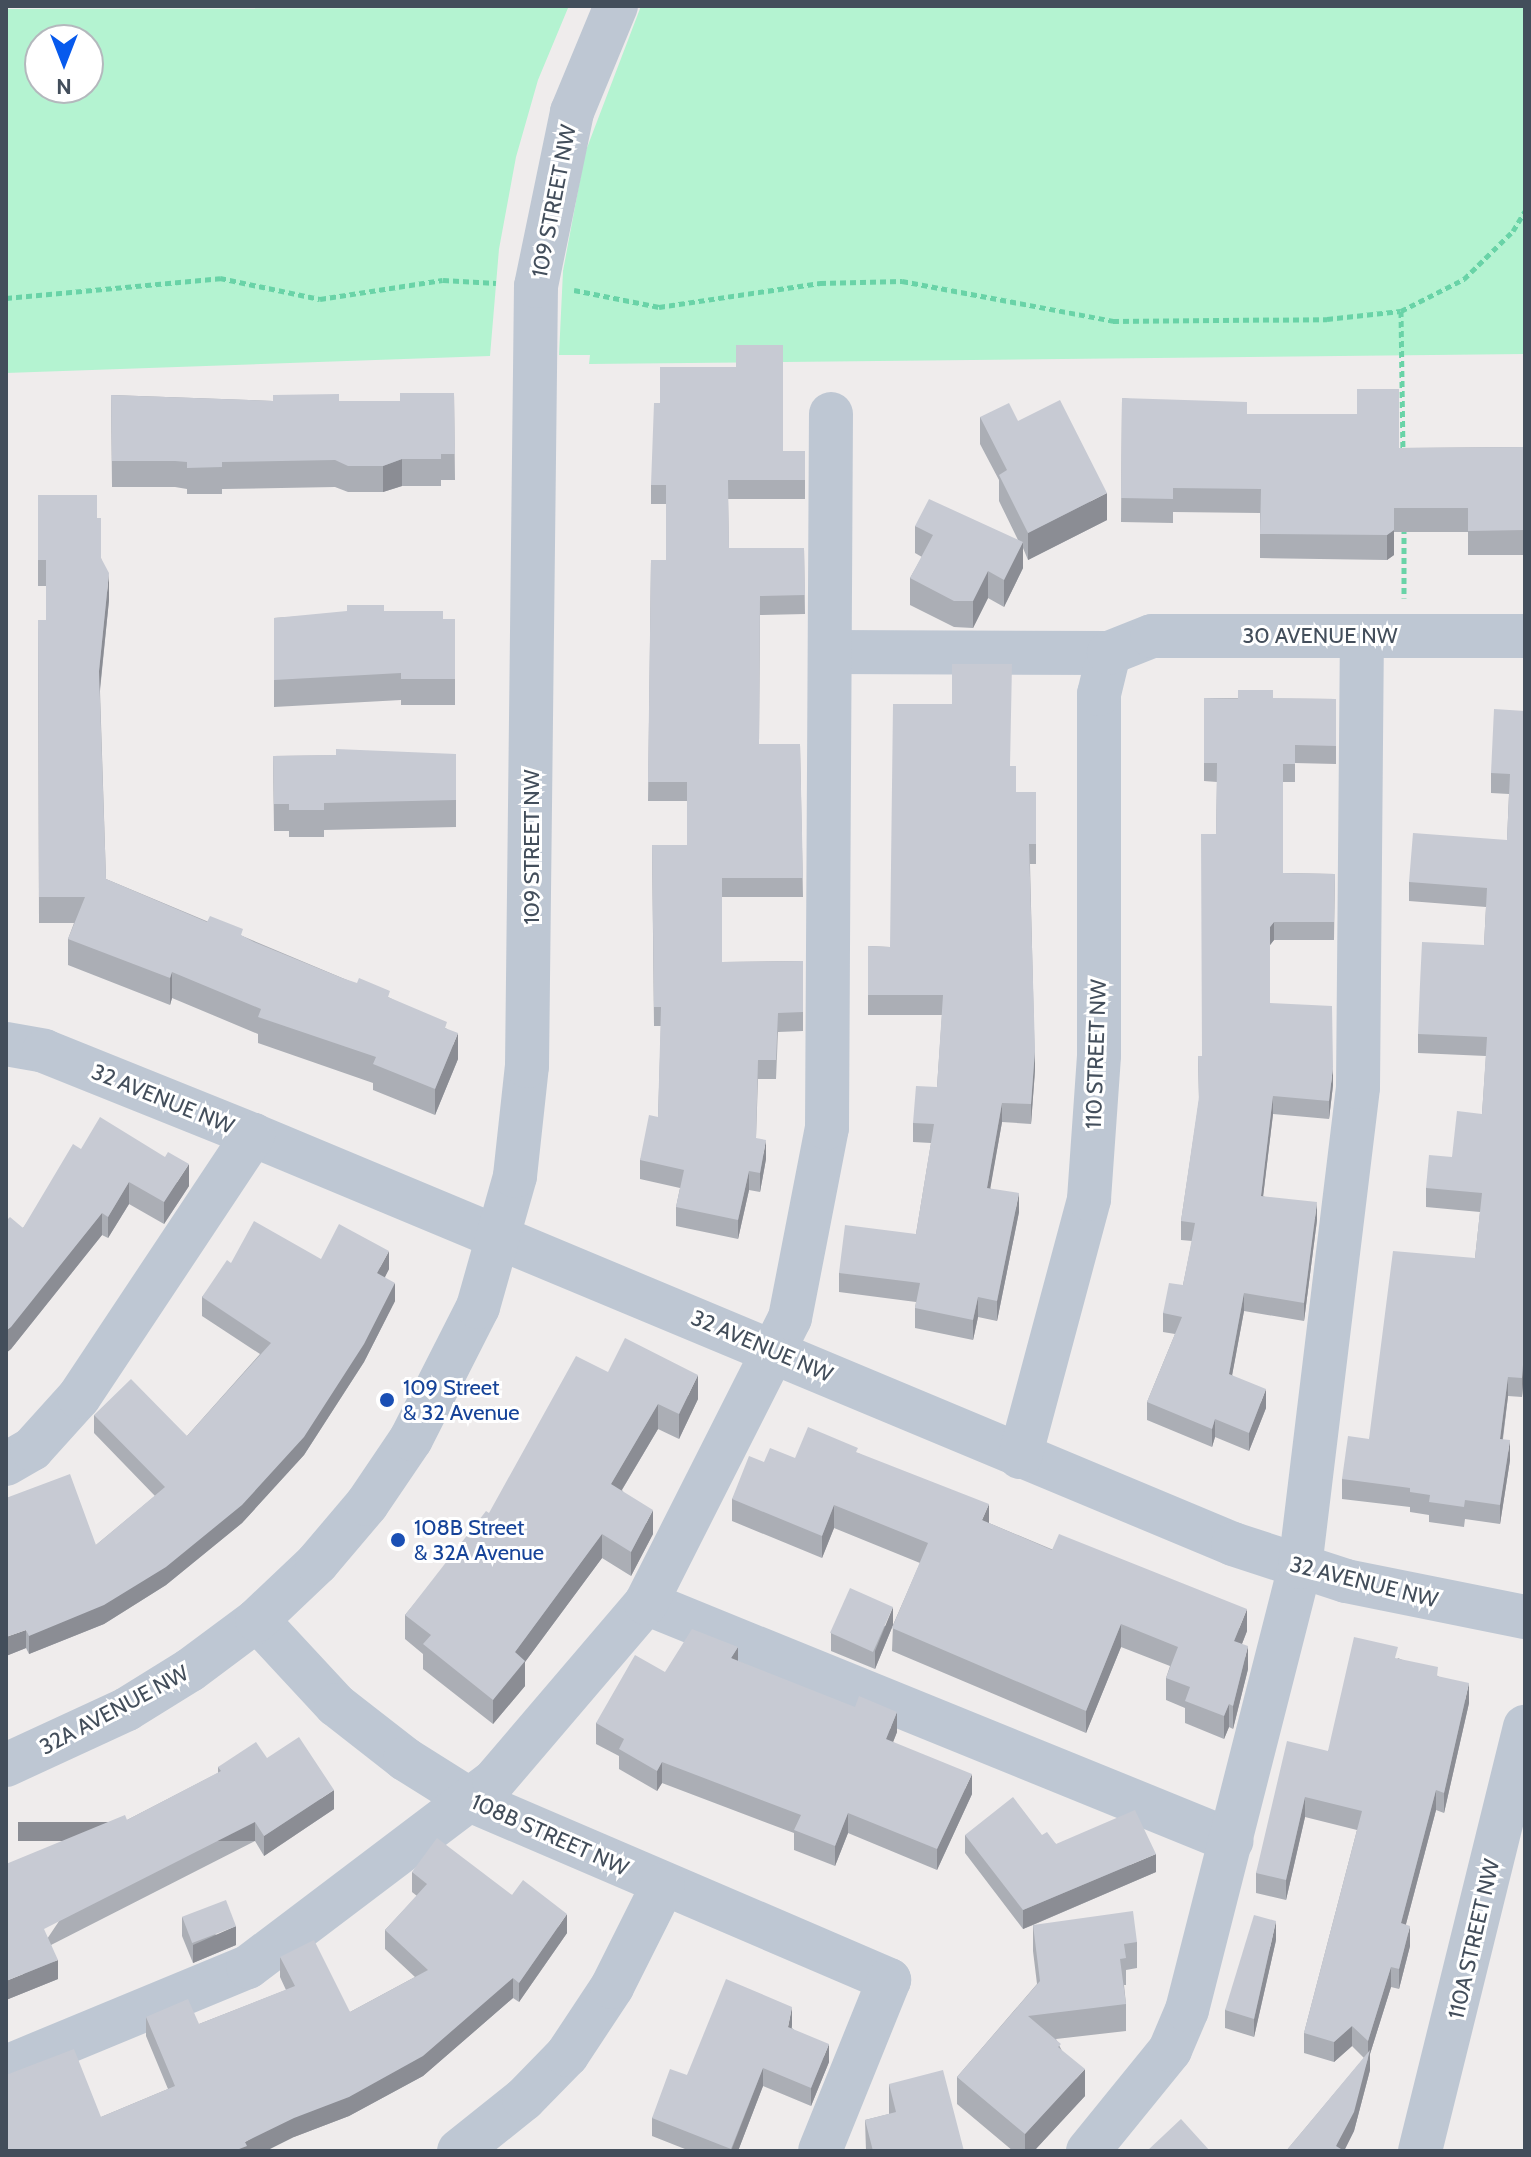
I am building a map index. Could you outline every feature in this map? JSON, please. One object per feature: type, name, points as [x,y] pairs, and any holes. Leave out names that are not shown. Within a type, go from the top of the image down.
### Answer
[{"type":"street","name":"109 STREET NW","points":[[257,1620],[357,1516],[411,1439],[447,1376],[502,1238],[521,1138],[527,1066],[536,286],[572,112],[616,6]]},
{"type":"street","points":[[6,2067],[248,1967],[472,1801],[646,1603],[790,1318],[827,1128],[831,414]]},
{"type":"street","name":"30 AVENUE NW","points":[[832,652],[1114,651],[1152,636],[1525,636]]},
{"type":"street","points":[[1088,2151],[1170,2050],[1187,2010],[1300,1567],[1358,1087],[1362,636]]},
{"type":"street","name":"110 STREET NW","points":[[1020,1457],[1089,1199],[1099,1055],[1099,694],[1114,651]]},
{"type":"street","name":"32 AVENUE NW","points":[[7,1043],[44,1051],[253,1135],[1020,1457],[1300,1567],[1392,1593],[1525,1617]]},
{"type":"street","points":[[6,1464],[32,1449],[79,1397],[253,1135]]},
{"type":"street","points":[[646,1603],[1232,1841]]},
{"type":"street","name":"32A AVENUE NW","points":[[6,1765],[127,1709],[257,1620]]},
{"type":"street","name":"108B STREET NW","points":[[257,1620],[336,1705],[405,1759],[472,1801],[889,1980],[820,2151]]},
{"type":"street","name":"110A STREET NW","points":[[1420,2151],[1525,1727]]},
{"type":"street","points":[[459,2151],[524,2099],[567,2055],[612,1987],[663,1885]]},
{"type":"path","points":[[575,290],[659,307],[856,280],[902,281],[1113,321],[1327,319],[1401,311],[1464,279],[1513,231],[1525,211]]},
{"type":"path","points":[[6,298],[220,278],[320,299],[443,280],[499,283]]},
{"type":"path","points":[[1401,311],[1404,464]]},
{"type":"path","points":[[1404,525],[1407,636]]},
{"type":"green space","points":[[641,6],[1525,6],[1525,354],[589,364],[590,355],[559,355],[563,271],[585,153]]},
{"type":"green space","points":[[568,8],[538,80],[516,157],[499,249],[490,356],[6,373],[6,9]]},
{"type":"building","points":[[736,345],[783,345],[783,451],[805,451],[805,480],[728,480],[729,548],[804,548],[805,595],[760,596],[759,744],[800,744],[803,878],[722,878],[722,962],[803,961],[803,1012],[778,1013],[776,1060],[758,1060],[756,1138],[766,1140],[760,1173],[749,1171],[738,1220],[676,1207],[684,1170],[640,1160],[649,1115],[658,1117],[661,1007],[654,1007],[652,845],[687,845],[687,782],[648,782],[651,560],[666,560],[666,485],[651,485],[654,403],[660,403],[660,367],[736,367]]},
{"type":"building","points":[[1357,389],[1399,389],[1399,448],[1525,447],[1525,530],[1468,531],[1468,508],[1394,508],[1394,530],[1387,535],[1260,534],[1261,489],[1173,488],[1173,499],[1121,498],[1122,398],[1247,402],[1247,414],[1357,414]]},
{"type":"building","points":[[400,393],[454,393],[455,454],[441,454],[441,459],[402,459],[383,466],[348,466],[335,460],[222,462],[222,467],[187,468],[187,462],[112,461],[111,395],[273,401],[273,395],[339,394],[339,401],[400,401]]},
{"type":"building","points":[[1060,400],[1107,493],[1028,533],[999,475],[1007,470],[980,417],[1009,403],[1018,421]]},
{"type":"building","points":[[38,495],[97,495],[97,518],[101,518],[101,558],[109,573],[99,671],[106,879],[207,922],[210,916],[243,929],[241,935],[254,942],[342,978],[357,983],[359,978],[390,991],[388,997],[447,1022],[445,1028],[458,1033],[435,1089],[373,1064],[376,1057],[258,1017],[261,1009],[172,972],[170,978],[68,939],[85,897],[39,897],[38,620],[46,620],[46,560],[38,560]]},
{"type":"building","points":[[929,499],[1023,542],[1004,580],[988,571],[973,601],[954,601],[910,578],[933,535],[915,526]]},
{"type":"building","points":[[347,605],[384,605],[384,611],[443,611],[443,619],[455,619],[455,679],[401,679],[401,673],[274,680],[274,618],[347,611]]},
{"type":"building","points":[[952,664],[1012,664],[1010,766],[1016,766],[1016,792],[1036,792],[1036,844],[1029,844],[1035,1050],[1031,1104],[1002,1103],[987,1188],[1019,1193],[997,1301],[978,1297],[973,1320],[915,1308],[920,1283],[839,1273],[845,1225],[916,1234],[934,1124],[913,1123],[916,1086],[937,1087],[943,995],[868,995],[868,946],[890,947],[893,704],[952,704]]},
{"type":"building","points":[[1238,690],[1273,690],[1273,698],[1336,699],[1336,746],[1295,745],[1295,764],[1283,764],[1283,873],[1335,874],[1334,922],[1274,922],[1270,927],[1270,1003],[1332,1006],[1333,1067],[1329,1101],[1273,1096],[1261,1196],[1317,1202],[1304,1303],[1244,1293],[1229,1374],[1266,1389],[1249,1433],[1215,1419],[1212,1429],[1147,1402],[1182,1317],[1163,1313],[1169,1283],[1183,1285],[1195,1223],[1181,1221],[1199,1097],[1198,1056],[1202,1056],[1201,834],[1216,834],[1217,763],[1204,763],[1204,698],[1238,699]]},
{"type":"building","points":[[1494,709],[1525,711],[1525,1338],[1522,1378],[1508,1377],[1500,1439],[1510,1440],[1500,1505],[1465,1500],[1464,1507],[1429,1502],[1430,1495],[1410,1492],[1410,1488],[1342,1479],[1348,1436],[1369,1439],[1393,1251],[1475,1258],[1482,1193],[1426,1188],[1429,1155],[1452,1157],[1457,1111],[1482,1114],[1487,1037],[1418,1034],[1422,942],[1484,945],[1487,888],[1409,882],[1413,833],[1507,840],[1510,774],[1491,773]]},
{"type":"building","points":[[336,749],[456,754],[456,800],[324,803],[324,810],[289,810],[289,804],[274,804],[273,756],[336,755]]},
{"type":"building","points":[[100,1117],[165,1157],[168,1152],[189,1164],[164,1202],[129,1182],[108,1217],[102,1213],[6,1331],[6,1221],[10,1217],[23,1228],[73,1144],[81,1149]]},
{"type":"building","points":[[254,1221],[321,1259],[339,1224],[389,1251],[377,1273],[395,1283],[364,1344],[304,1437],[242,1505],[166,1567],[104,1605],[29,1636],[26,1630],[6,1637],[6,1498],[70,1474],[96,1545],[165,1487],[94,1415],[131,1379],[187,1436],[271,1343],[202,1297],[227,1260],[231,1263]]},
{"type":"building","points":[[625,1338],[698,1375],[679,1414],[658,1404],[611,1484],[653,1510],[631,1552],[602,1534],[515,1652],[525,1661],[493,1700],[423,1644],[431,1635],[405,1615],[486,1511],[489,1513],[576,1356],[608,1372]]},
{"type":"building","points":[[808,1427],[858,1448],[856,1452],[989,1504],[982,1520],[1052,1550],[1059,1534],[1247,1609],[1234,1641],[1248,1646],[1233,1706],[1229,1704],[1224,1716],[1185,1701],[1190,1687],[1166,1678],[1178,1647],[1121,1624],[1086,1711],[892,1628],[928,1543],[834,1505],[822,1536],[732,1499],[749,1456],[764,1462],[770,1448],[795,1458]]},
{"type":"building","points":[[850,1588],[893,1607],[873,1652],[830,1633]]},
{"type":"building","points":[[692,1629],[738,1647],[731,1658],[855,1707],[859,1696],[897,1712],[886,1739],[972,1774],[937,1849],[848,1813],[835,1846],[794,1830],[801,1815],[662,1762],[657,1771],[619,1749],[624,1739],[596,1723],[635,1655],[665,1672]]},
{"type":"building","points":[[1354,1637],[1398,1647],[1395,1658],[1438,1667],[1437,1676],[1469,1683],[1444,1793],[1436,1790],[1401,1923],[1410,1926],[1399,1969],[1391,1967],[1368,2041],[1352,2026],[1334,2042],[1304,2033],[1362,1811],[1305,1797],[1286,1880],[1256,1873],[1287,1741],[1328,1751]]},
{"type":"building","points":[[299,1737],[334,1790],[264,1836],[255,1822],[44,1929],[58,1960],[6,1981],[6,1864],[125,1815],[127,1820],[221,1771],[218,1767],[256,1742],[267,1758]]},
{"type":"building","points":[[1013,1797],[1042,1835],[1047,1832],[1056,1844],[1135,1810],[1156,1854],[1023,1910],[965,1835]]},
{"type":"building","points":[[437,1838],[512,1895],[523,1880],[567,1914],[519,1983],[513,1978],[423,2056],[349,2097],[294,2118],[245,2142],[247,2146],[234,2151],[6,2151],[6,2075],[74,2049],[101,2117],[175,2086],[146,2017],[188,1999],[199,2024],[295,1986],[280,1957],[314,1940],[350,2012],[428,1970],[385,1930],[427,1884],[412,1872]]},
{"type":"building","points":[[226,1900],[236,1926],[192,1943],[182,1917]]},
{"type":"building","points":[[1133,1911],[1137,1942],[1124,1944],[1126,1958],[1120,1959],[1126,2004],[1028,2016],[1085,2069],[1025,2134],[957,2077],[1040,1981],[1033,1925]]},
{"type":"building","points":[[1254,1915],[1276,1921],[1254,2019],[1225,2010]]},
{"type":"building","points":[[726,1979],[792,2007],[788,2027],[829,2044],[811,2088],[763,2068],[731,2149],[652,2118],[670,2069],[687,2075]]},
{"type":"building","points":[[1370,2050],[1354,2112],[1336,2146],[1340,2151],[1286,2151]]},
{"type":"building","points":[[943,2070],[964,2151],[873,2151],[865,2120],[896,2112],[889,2084]]},
{"type":"building","points":[[1181,2119],[1210,2151],[1147,2151]]},
{"type":"place","name":"109 Street & 32 Avenue","points":[[387,1400]]},
{"type":"place","name":"108B Street & 32A Avenue","points":[[398,1540]]}]
